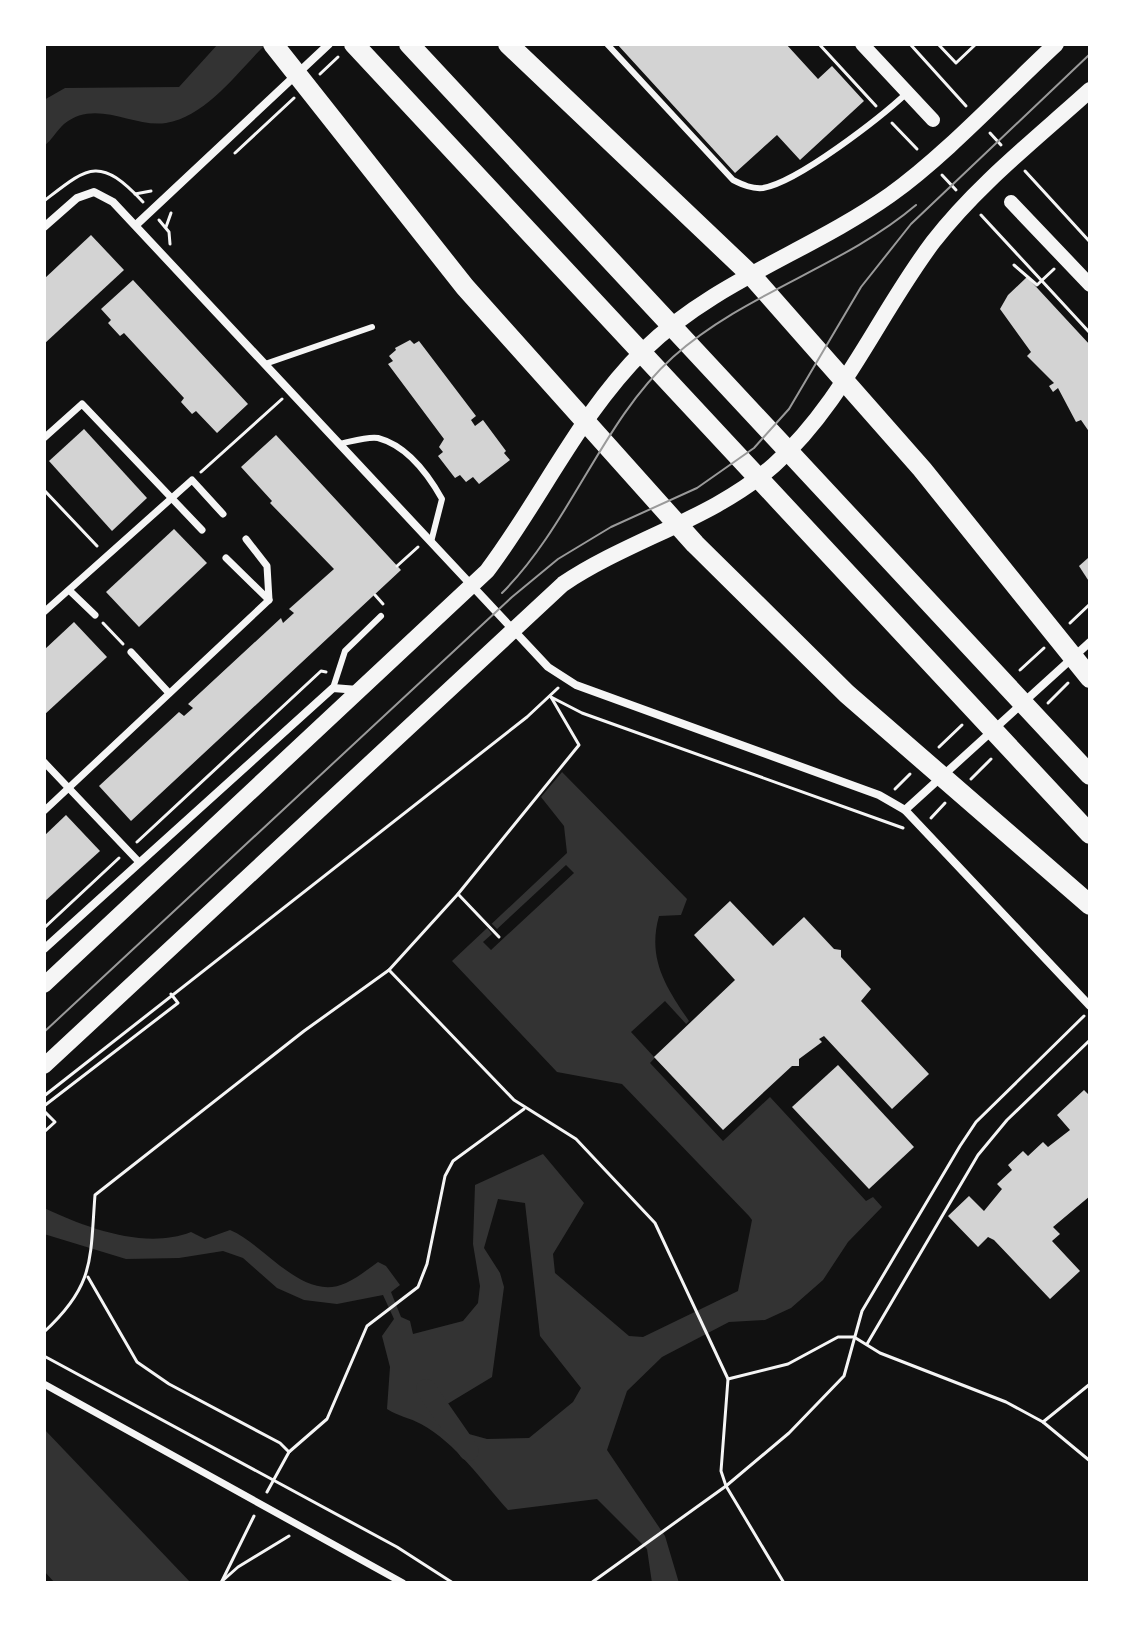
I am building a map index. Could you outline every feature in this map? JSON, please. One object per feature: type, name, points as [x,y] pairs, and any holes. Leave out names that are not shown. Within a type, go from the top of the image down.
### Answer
[{"type":"highway","points":[[273,44],[465,287],[585,418],[676,524],[847,694],[1090,905]]},
{"type":"highway","points":[[409,44],[1090,775]]},
{"type":"highway","points":[[508,44],[751,275],[922,469],[1090,678]]},
{"type":"highway","points":[[347,49],[377,69],[1090,834]]},
{"type":"main road","points":[[44,985],[452,607],[487,571],[510,540],[585,418],[645,349],[686,312],[891,195],[1056,44]]},
{"type":"main road","points":[[44,1066],[528,615],[592,565],[714,506],[773,466],[844,383],[893,299],[962,208],[1090,90]]},
{"type":"street","points":[[136,225],[329,44]]},
{"type":"street","points":[[862,44],[933,120]]},
{"type":"street","points":[[44,227],[77,198],[94,192],[113,202],[532,651],[563,679],[879,795],[905,810],[1090,1009]]},
{"type":"street","points":[[1011,202],[1090,285]]},
{"type":"street","points":[[44,438],[82,404],[202,530]]},
{"type":"street","points":[[44,612],[192,480],[223,514]]},
{"type":"street","points":[[246,539],[267,566],[269,600]]},
{"type":"street","points":[[226,558],[269,600]]},
{"type":"street","points":[[70,591],[95,615]]},
{"type":"street","points":[[44,811],[269,600]]},
{"type":"street","points":[[905,810],[1090,642]]},
{"type":"street","points":[[131,652],[169,693]]},
{"type":"street","points":[[44,949],[333,688],[362,691]]},
{"type":"street","points":[[44,762],[139,862]]},
{"type":"street","points":[[44,1384],[262,1502],[403,1583]]},
{"type":"lane","points":[[607,44],[733,180],[754,188],[776,184],[871,126],[908,92]]},
{"type":"lane","points":[[265,364],[372,327]]},
{"type":"lane","points":[[339,444],[377,438],[407,454],[428,473],[442,499],[429,540]]},
{"type":"lane","points":[[333,688],[345,651],[381,616]]},
{"type":"path","points":[[910,44],[967,107]]},
{"type":"path","points":[[938,44],[956,63],[976,44]]},
{"type":"path","points":[[318,76],[347,49]]},
{"type":"path","points":[[228,160],[296,97]]},
{"type":"path","points":[[985,128],[1004,148]]},
{"type":"path","points":[[1024,171],[1090,242]]},
{"type":"path","points":[[166,227],[171,212]]},
{"type":"path","points":[[192,480],[290,391]]},
{"type":"path","points":[[44,490],[108,558]]},
{"type":"path","points":[[397,566],[429,540]]},
{"type":"path","points":[[95,615],[131,652]]},
{"type":"path","points":[[44,928],[321,671],[337,674]]},
{"type":"path","points":[[551,697],[582,713],[903,828],[921,827]]},
{"type":"path","points":[[44,1332],[70,1306],[88,1277],[95,1195],[304,1031],[389,970],[458,894],[579,745],[551,697]]},
{"type":"path","points":[[44,1096],[551,697]]},
{"type":"path","points":[[458,894],[499,937]]},
{"type":"path","points":[[389,970],[524,1109],[576,1139],[647,1213],[728,1379],[721,1471],[726,1486],[784,1583]]},
{"type":"path","points":[[44,1132],[55,1122],[44,1108],[178,1003],[171,994]]},
{"type":"path","points":[[591,1583],[726,1486],[799,1424],[844,1376],[862,1311],[927,1198],[976,1122],[1090,1009]]},
{"type":"path","points":[[867,1344],[978,1155],[1007,1120],[1090,1040]]},
{"type":"path","points":[[222,1582],[289,1452],[327,1419],[361,1336],[376,1317],[418,1287],[424,1276],[440,1196],[453,1161],[524,1109]]},
{"type":"path","points":[[88,1277],[137,1362],[169,1384],[280,1443],[289,1452]]},
{"type":"path","points":[[728,1379],[788,1364],[838,1337],[854,1337],[880,1353],[1006,1402],[1043,1422],[1090,1461]]},
{"type":"path","points":[[44,1356],[397,1547],[453,1583]]},
{"type":"path","points":[[1043,1422],[1090,1384]]},
{"type":"path","points":[[222,1582],[290,1535],[300,1524]]},
{"type":"shaded area","points":[[218,44],[266,44],[221,91],[181,119],[153,123],[89,114],[64,124],[44,146],[44,100],[65,88],[179,87]]},
{"type":"shaded area","points":[[562,772],[687,899],[681,915],[659,916],[655,946],[666,984],[689,1021],[650,1063],[723,1141],[770,1097],[866,1201],[873,1197],[882,1207],[848,1242],[823,1280],[791,1308],[765,1320],[729,1322],[662,1357],[627,1391],[607,1450],[665,1536],[679,1583],[652,1583],[647,1549],[597,1499],[508,1510],[446,1441],[421,1424],[387,1409],[390,1367],[382,1336],[394,1319],[383,1295],[337,1304],[304,1300],[277,1288],[243,1258],[223,1251],[179,1258],[126,1259],[44,1234],[44,1208],[97,1229],[136,1238],[155,1239],[191,1232],[205,1239],[230,1230],[300,1279],[330,1287],[350,1281],[378,1262],[386,1266],[400,1285],[391,1292],[401,1317],[410,1321],[413,1334],[463,1321],[478,1303],[480,1286],[473,1244],[475,1185],[543,1154],[584,1203],[553,1254],[555,1273],[629,1336],[643,1337],[738,1291],[752,1220],[749,1216],[622,1084],[557,1072],[452,961],[567,853],[564,826],[541,797]],"holes":[[[498,1199],[525,1203],[540,1336],[581,1388],[573,1402],[529,1438],[487,1439],[440,1426],[438,1420],[444,1406],[492,1377],[504,1287],[500,1273],[484,1248]]]},
{"type":"shaded area","points":[[44,1429],[191,1583],[55,1583],[44,1571]]},
{"type":"pier","points":[[566,865],[574,873],[491,950],[483,942],[492,934],[485,925],[489,921],[497,929]]},
{"type":"pier","points":[[665,1001],[688,1026],[654,1057],[631,1032]]},
{"type":"building","points":[[617,44],[786,44],[818,79],[832,66],[864,101],[800,160],[777,135],[735,173]]},
{"type":"building","points":[[91,235],[124,270],[44,344],[44,279]]},
{"type":"building","points":[[1027,277],[1090,345],[1090,433],[1081,420],[1076,422],[1058,388],[1053,392],[1049,386],[1054,383],[1027,356],[1031,352],[1000,309],[1008,295]]},
{"type":"building","points":[[133,280],[248,404],[217,433],[196,411],[192,414],[181,402],[184,398],[124,333],[120,336],[108,323],[111,320],[101,309]]},
{"type":"building","points":[[410,340],[414,344],[419,341],[476,416],[471,420],[475,426],[483,420],[506,451],[504,453],[510,460],[479,484],[473,477],[466,482],[460,475],[455,478],[438,456],[443,452],[439,447],[444,439],[388,364],[393,361],[389,356],[395,348]]},
{"type":"building","points":[[84,429],[147,498],[112,531],[49,461]]},
{"type":"building","points":[[276,435],[401,570],[131,821],[99,786],[179,712],[184,716],[193,708],[188,704],[281,618],[283,623],[294,613],[289,609],[334,569],[270,503],[272,501],[241,467]]},
{"type":"building","points":[[174,529],[207,563],[139,627],[106,592]]},
{"type":"building","points":[[1088,558],[1090,560],[1090,583],[1079,566]]},
{"type":"building","points":[[74,622],[107,657],[44,715],[44,650]]},
{"type":"building","points":[[66,815],[100,851],[44,902],[44,836]]},
{"type":"building","points":[[730,901],[773,946],[804,917],[834,949],[841,950],[841,957],[871,989],[861,1001],[929,1074],[892,1109],[824,1036],[819,1039],[822,1042],[799,1059],[799,1066],[792,1066],[723,1130],[654,1057],[735,980],[694,935]]},
{"type":"building","points":[[838,1065],[914,1147],[869,1189],[792,1107]]},
{"type":"building","points":[[1084,1090],[1090,1096],[1090,1196],[1053,1227],[1060,1234],[1052,1241],[1080,1271],[1050,1299],[994,1240],[988,1237],[978,1247],[948,1216],[969,1196],[984,1211],[1002,1189],[997,1184],[1012,1170],[1008,1165],[1023,1151],[1028,1156],[1043,1142],[1048,1147],[1070,1130],[1057,1115]]},
{"type":"waterway","points":[[426,1389],[469,1451]]},
{"type":"tram line","points":[[44,1032],[512,597],[558,559],[611,527],[697,488],[754,448],[789,409],[861,287],[911,224],[1090,54]]},
{"type":"tram line","points":[[502,593],[548,536],[626,411],[673,357],[731,315],[857,246],[916,205]]}]
